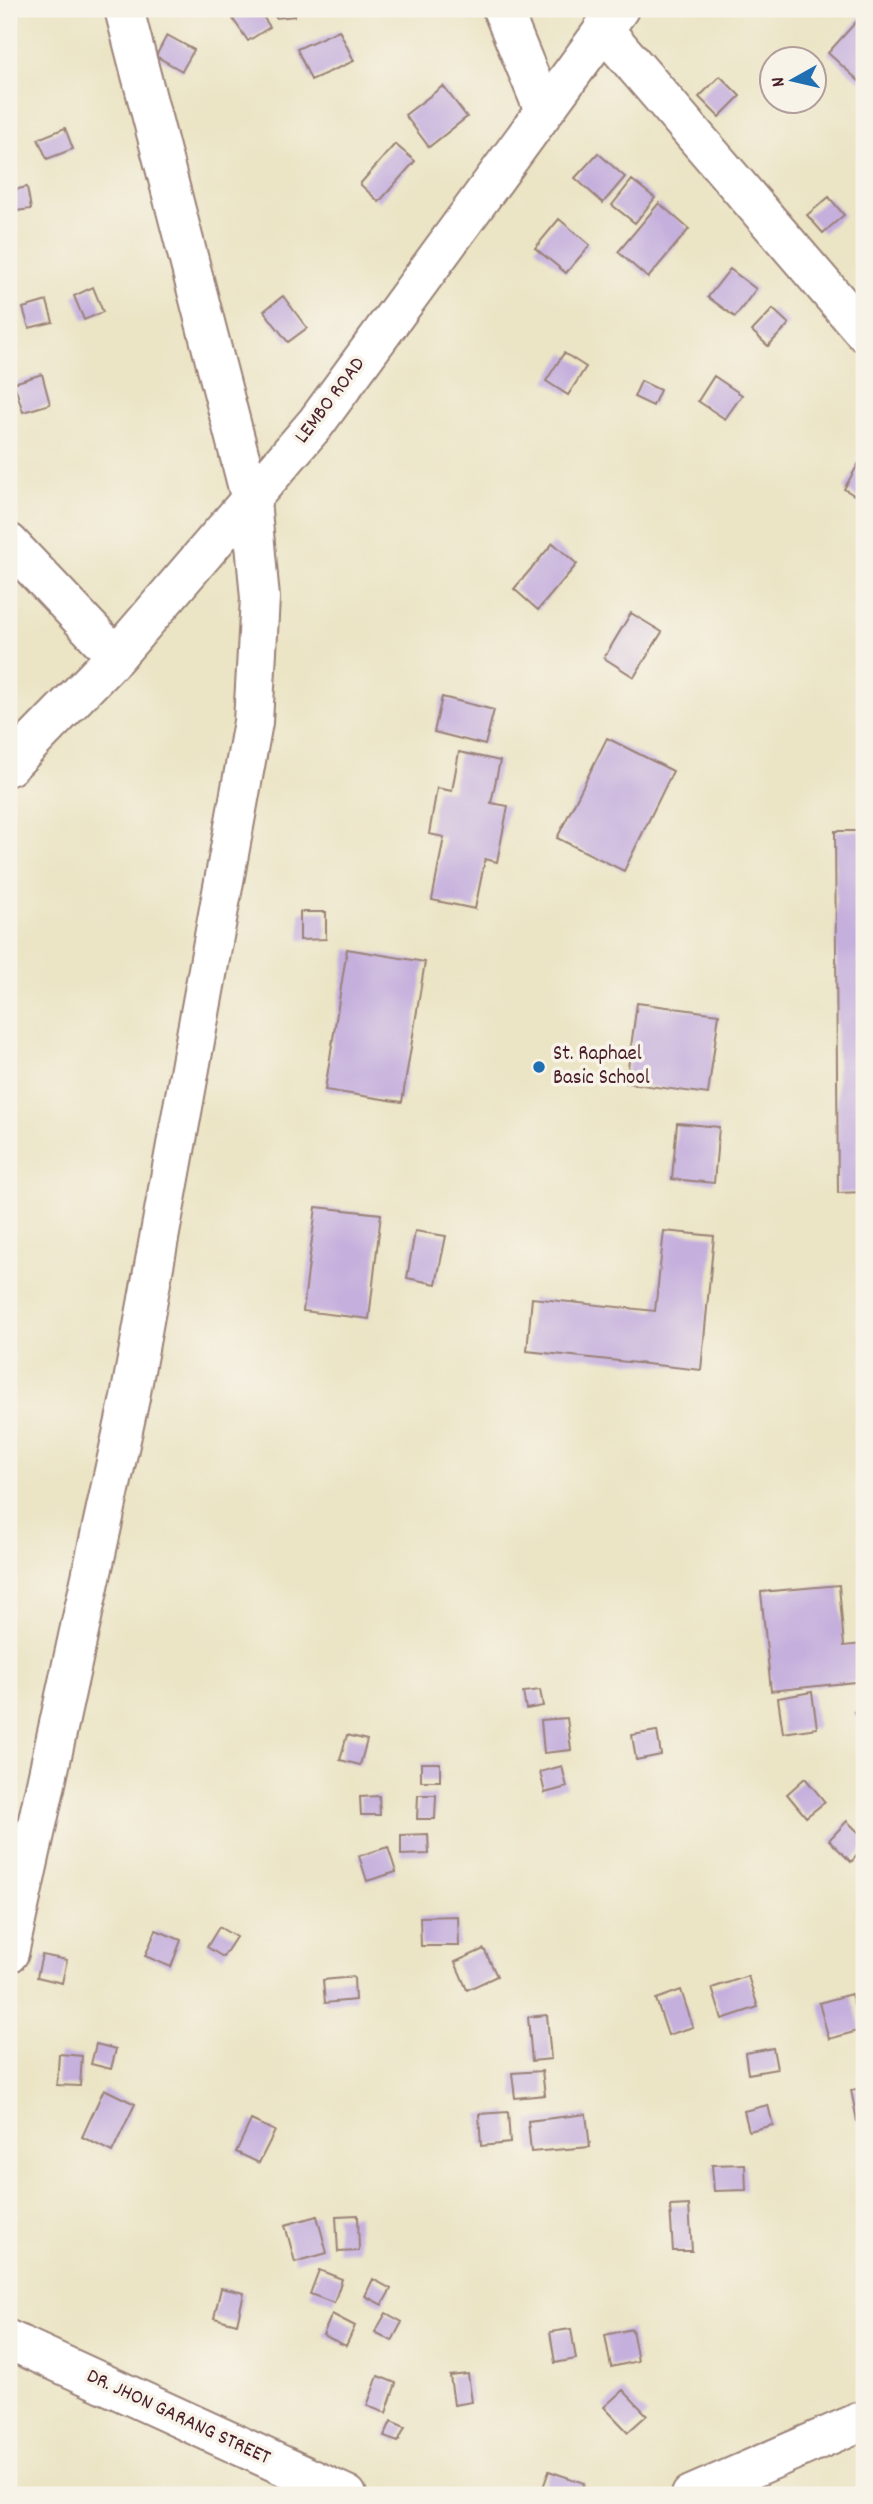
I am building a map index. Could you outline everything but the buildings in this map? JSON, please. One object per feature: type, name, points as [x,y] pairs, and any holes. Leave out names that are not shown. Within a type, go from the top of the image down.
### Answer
[{"type":"street","points":[[9,1953],[130,1398],[253,722],[260,598],[251,500],[124,9]]},
{"type":"street","points":[[502,9],[544,111]]},
{"type":"street","points":[[611,19],[864,332]]},
{"type":"street","name":"LEMBO ROAD","points":[[9,766],[116,656],[316,423],[611,19]]},
{"type":"street","points":[[9,544],[116,656]]},
{"type":"street","name":"DR. JHON GARANG STREET","points":[[9,2340],[347,2495]]},
{"type":"street","points":[[691,2495],[864,2420]]},
{"type":"place","name":"St. Raphael Basic School","points":[[539,1067]]}]
